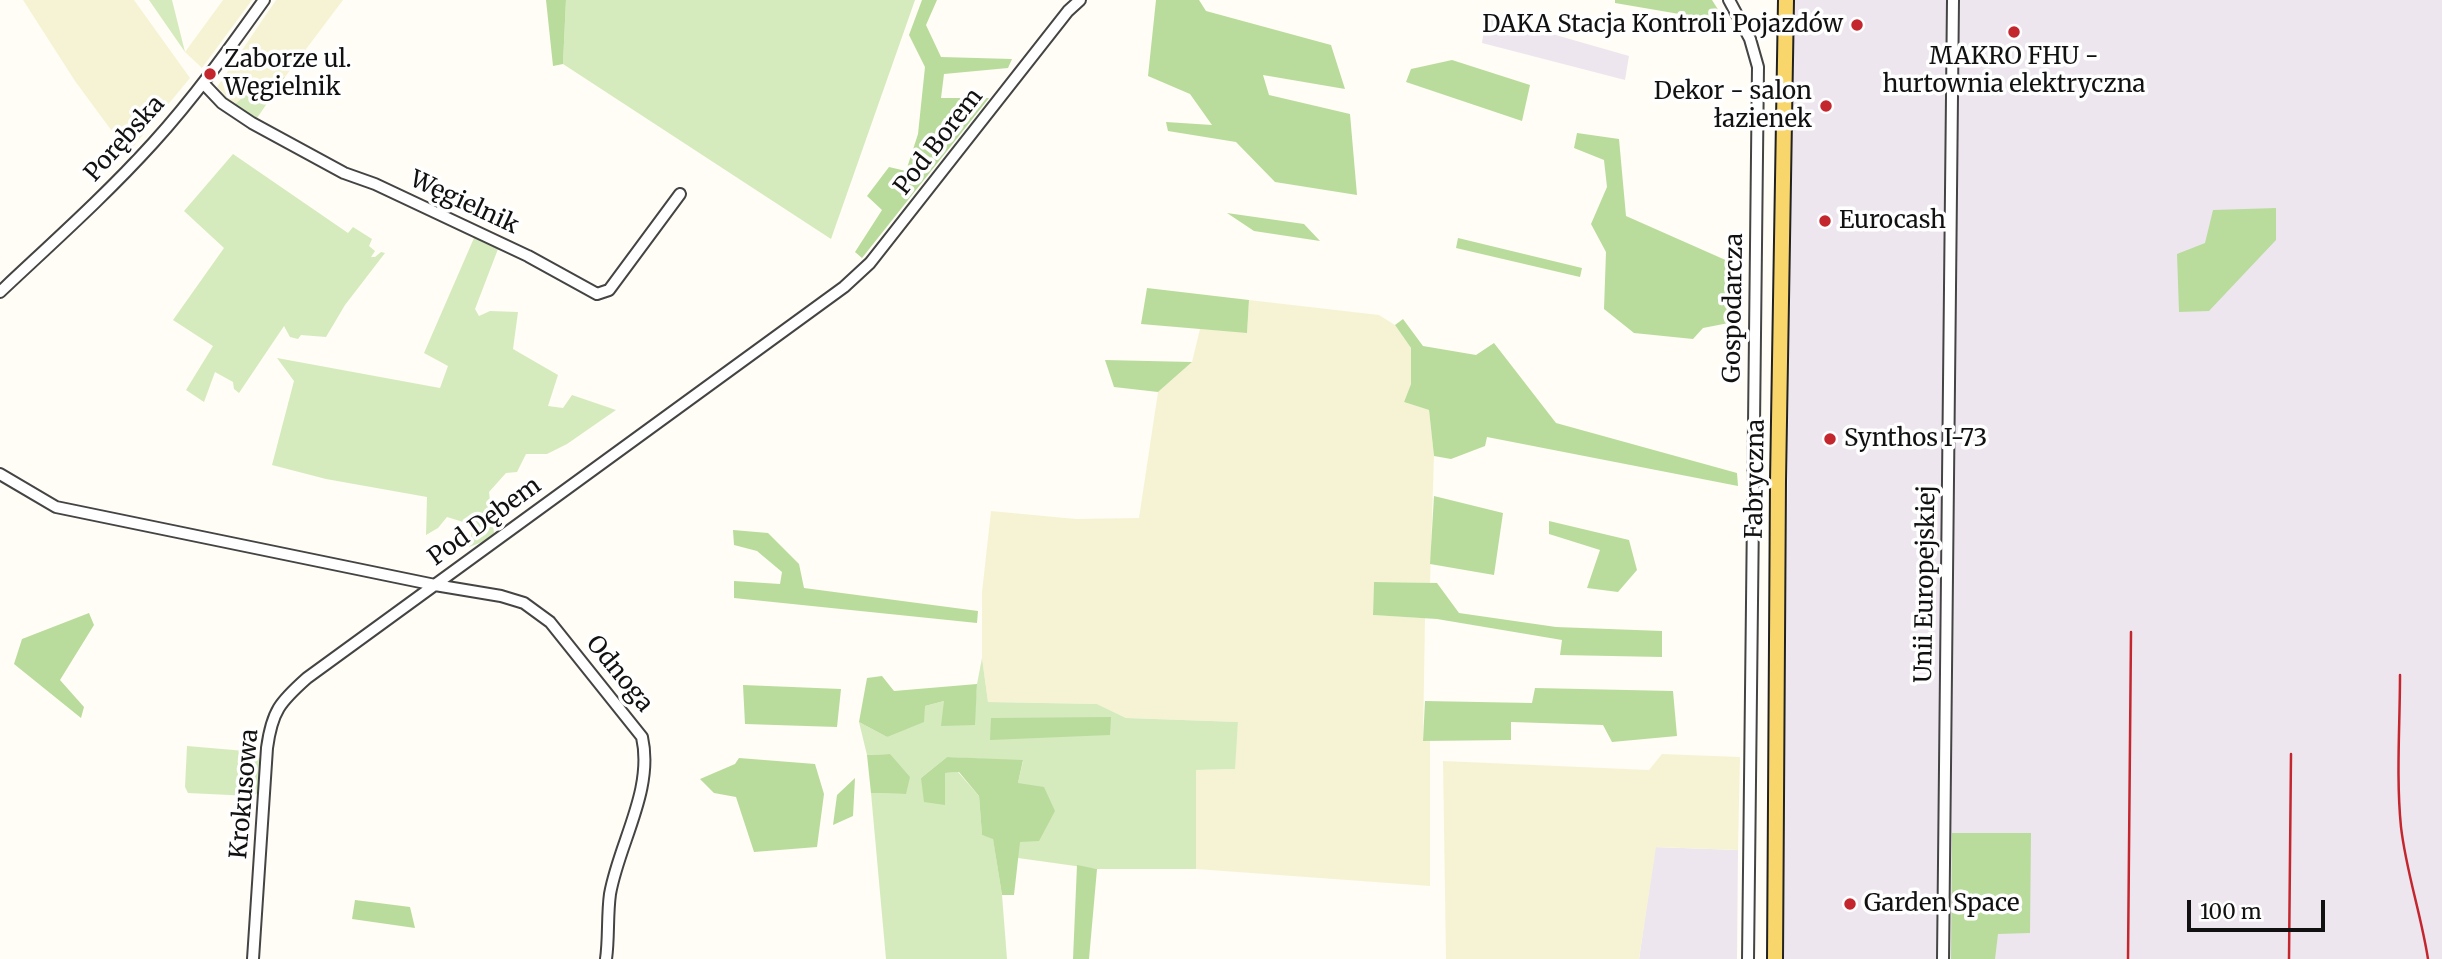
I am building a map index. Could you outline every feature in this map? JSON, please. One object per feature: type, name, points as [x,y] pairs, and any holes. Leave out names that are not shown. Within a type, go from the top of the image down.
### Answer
[{"type":"main road","name":"Fabryczna","points":[[1775,959],[1778,481],[1786,0]]},
{"type":"street","name":"Porębska","points":[[0,292],[106,192],[154,141],[203,83],[264,0]]},
{"type":"street","name":"Pod Borem","points":[[823,301],[844,288],[870,263],[1080,0]]},
{"type":"street","name":"Gospodarcza","points":[[1729,0],[1750,39],[1758,67],[1748,959]]},
{"type":"street","name":"Unii Europejskiej","points":[[1943,959],[1953,0]]},
{"type":"street","name":"Węgielnik","points":[[203,83],[222,103],[252,123],[344,173],[375,184],[528,256],[597,293],[609,290],[680,194]]},
{"type":"street","name":"Pod Dębem","points":[[0,474],[56,507],[435,585],[823,301]]},
{"type":"street","name":"Krokusowa","points":[[253,959],[267,748],[274,714],[282,700],[307,678],[435,585]]},
{"type":"street","name":"Odnoga","points":[[435,585],[501,596],[524,603],[538,612],[550,622],[642,737],[645,751],[643,777],[610,894],[606,959]]},
{"type":"shaded area","points":[[23,0],[134,0],[190,78],[128,153],[75,81]]},
{"type":"shaded area","points":[[223,0],[252,0],[202,68],[185,52]]},
{"type":"shaded area","points":[[276,0],[343,0],[285,77],[251,90],[234,105],[217,87]]},
{"type":"shaded area","points":[[1793,0],[2442,0],[2442,959],[1782,959]]},
{"type":"shaded area","points":[[1486,15],[1629,56],[1625,80],[1482,43]]},
{"type":"shaded area","points":[[1249,300],[1379,315],[1395,325],[1411,348],[1411,384],[1404,402],[1429,410],[1434,456],[1430,583],[1374,582],[1373,615],[1425,618],[1423,741],[1430,741],[1430,886],[1196,869],[1196,770],[1234,769],[1238,722],[1126,718],[1097,704],[988,702],[982,658],[982,592],[991,511],[1076,519],[1139,518],[1158,392],[1192,362],[1200,329],[1247,332]]},
{"type":"shaded area","points":[[1662,754],[1740,757],[1738,850],[1656,847],[1639,959],[1446,959],[1443,761],[1649,770]]},
{"type":"shaded area","points":[[1655,847],[1738,850],[1737,959],[1639,959]]},
{"type":"green space","points":[[149,0],[172,0],[185,52]]},
{"type":"green space","points":[[546,0],[566,0],[563,64],[553,66]]},
{"type":"green space","points":[[566,0],[915,0],[831,239],[563,64]]},
{"type":"green space","points":[[922,0],[937,0],[926,25],[941,57],[1012,59],[1008,68],[944,74],[941,98],[989,98],[862,258],[855,252],[882,210],[867,196],[889,167],[906,171],[918,134],[925,67],[909,35]]},
{"type":"green space","points":[[1156,0],[1199,0],[1206,11],[1331,45],[1345,89],[1263,75],[1269,95],[1350,114],[1357,195],[1275,182],[1236,142],[1168,131],[1166,122],[1212,125],[1190,94],[1148,76]]},
{"type":"green space","points":[[1615,0],[1712,0],[1726,22],[1615,3]]},
{"type":"green space","points":[[1452,60],[1530,85],[1522,121],[1406,82],[1411,69]]},
{"type":"green space","points":[[285,77],[257,118],[234,105],[251,90]]},
{"type":"green space","points":[[1577,133],[1619,139],[1626,216],[1730,262],[1744,286],[1739,321],[1703,328],[1693,339],[1634,333],[1604,309],[1606,252],[1591,224],[1607,187],[1604,160],[1574,148]]},
{"type":"green space","points":[[233,154],[348,233],[353,227],[372,239],[369,246],[375,251],[371,257],[385,253],[345,305],[326,337],[290,337],[284,326],[239,393],[234,389],[233,382],[215,372],[204,402],[186,390],[213,346],[173,320],[224,248],[184,211]]},
{"type":"green space","points":[[2276,208],[2276,240],[2209,311],[2179,312],[2177,254],[2205,243],[2213,210]]},
{"type":"green space","points":[[1227,213],[1304,224],[1320,241],[1254,231]]},
{"type":"green space","points":[[474,238],[498,249],[475,309],[479,316],[490,311],[518,312],[513,349],[558,375],[548,406],[563,408],[572,395],[616,410],[567,444],[547,454],[526,454],[517,472],[506,473],[489,492],[494,533],[485,541],[469,547],[473,525],[447,517],[438,528],[426,535],[427,497],[326,479],[272,465],[294,381],[277,358],[440,388],[448,366],[424,353]]},
{"type":"green space","points":[[1458,238],[1582,268],[1580,277],[1456,248]]},
{"type":"green space","points":[[1147,288],[1249,300],[1247,333],[1141,324]]},
{"type":"green space","points":[[1403,319],[1423,346],[1476,355],[1494,343],[1556,423],[1737,473],[1738,486],[1487,437],[1485,446],[1451,459],[1434,456],[1429,410],[1404,402],[1411,384],[1411,348],[1395,325]]},
{"type":"green space","points":[[1105,360],[1192,362],[1158,392],[1114,387]]},
{"type":"green space","points":[[1434,496],[1503,513],[1494,575],[1430,564]]},
{"type":"green space","points":[[1549,521],[1629,540],[1637,570],[1618,592],[1587,588],[1600,550],[1549,534]]},
{"type":"green space","points":[[733,530],[768,533],[799,564],[804,588],[978,611],[977,623],[734,598],[734,581],[780,584],[782,572],[757,551],[734,545]]},
{"type":"green space","points":[[1374,582],[1437,583],[1459,613],[1556,627],[1662,631],[1662,657],[1560,655],[1562,640],[1437,619],[1373,615]]},
{"type":"green space","points":[[89,613],[94,625],[60,680],[84,707],[81,718],[14,664],[22,639]]},
{"type":"green space","points":[[982,658],[988,702],[1097,704],[1126,718],[1238,722],[1235,769],[1196,770],[1196,869],[1097,869],[1018,858],[1018,783],[1023,761],[947,757],[921,778],[944,805],[945,773],[958,772],[979,796],[982,835],[993,838],[1002,895],[1007,959],[886,959],[871,793],[906,794],[890,754],[867,755],[859,722],[887,737],[925,706],[944,701],[974,725]]},
{"type":"green space","points":[[882,676],[894,691],[977,684],[975,725],[941,726],[944,701],[925,706],[924,722],[887,737],[859,722],[867,678]]},
{"type":"green space","points":[[743,685],[841,689],[837,727],[745,724]]},
{"type":"green space","points":[[1535,688],[1673,691],[1677,736],[1612,742],[1603,725],[1511,722],[1511,740],[1423,741],[1425,701],[1532,703]]},
{"type":"green space","points":[[1111,717],[1110,735],[990,740],[991,718]]},
{"type":"green space","points":[[187,746],[257,752],[260,759],[258,793],[251,796],[188,793],[185,787]]},
{"type":"green space","points":[[890,754],[910,777],[906,794],[871,793],[867,755]]},
{"type":"green space","points":[[947,757],[1023,760],[1018,783],[1044,787],[1055,811],[1039,841],[1020,842],[1014,895],[1002,895],[993,839],[982,835],[979,796],[959,772],[945,773],[945,805],[924,802],[921,778]]},
{"type":"green space","points":[[739,758],[815,764],[824,794],[817,847],[754,852],[736,797],[714,793],[700,779],[735,764]]},
{"type":"green space","points":[[855,778],[853,816],[833,825],[837,795]]},
{"type":"green space","points":[[1952,833],[2031,833],[2030,933],[1998,934],[1995,959],[1951,959]]},
{"type":"green space","points":[[1077,865],[1097,869],[1089,959],[1073,959]]},
{"type":"green space","points":[[355,900],[410,907],[415,928],[352,919]]},
{"type":"railway","points":[[2128,959],[2131,632]]},
{"type":"railway","points":[[2400,675],[2398,770],[2401,827],[2428,959]]},
{"type":"railway","points":[[2289,959],[2291,754]]},
{"type":"place","name":"DAKA Stacja Kontroli Pojazdów","points":[[1857,25]]},
{"type":"place","name":"MAKRO FHU - hurtownia elektryczna","points":[[2014,32]]},
{"type":"place","name":"Zaborze ul. Węgielnik","points":[[210,74]]},
{"type":"place","name":"Dekor - salon łazienek","points":[[1826,106]]},
{"type":"place","name":"Eurocash","points":[[1825,221]]},
{"type":"place","name":"Synthos I-73","points":[[1830,439]]},
{"type":"place","name":"Garden Space","points":[[1850,904]]}]
